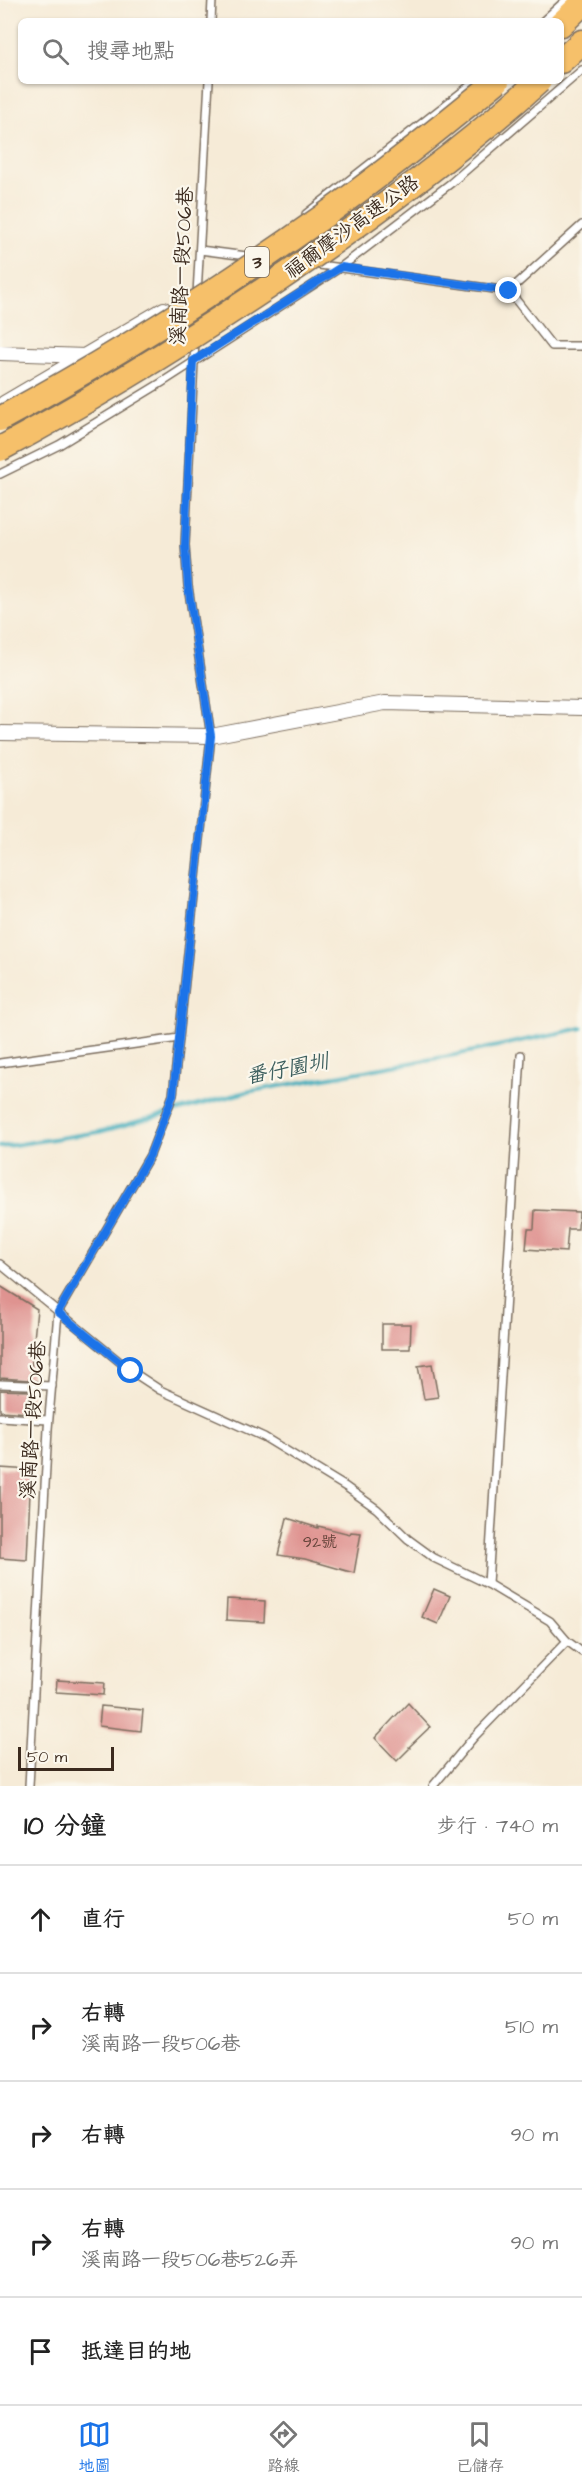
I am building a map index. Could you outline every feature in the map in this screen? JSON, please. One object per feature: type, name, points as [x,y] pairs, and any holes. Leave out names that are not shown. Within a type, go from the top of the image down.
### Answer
[{"type":"highway","points":[[564,21],[582,4]]},
{"type":"highway","points":[[564,58],[582,42]]},
{"type":"highway","name":"福爾摩沙高速公路","points":[[0,419],[160,325],[323,217],[494,84]]},
{"type":"highway","name":"福爾摩沙高速公路","points":[[0,449],[70,412],[211,325],[314,256],[413,185],[535,84]]},
{"type":"street","points":[[0,406],[202,286]]},
{"type":"street","points":[[0,353],[85,356]]},
{"type":"street","points":[[0,733],[211,736],[385,703],[582,708]]},
{"type":"lane","points":[[211,18],[212,0]]},
{"type":"lane","points":[[546,18],[566,0]]},
{"type":"lane","points":[[0,474],[59,445],[162,383],[341,267],[451,183],[582,70]]},
{"type":"lane","name":"溪南路一段506巷","points":[[196,313],[202,286],[200,250],[209,84]]},
{"type":"lane","points":[[301,218],[472,84]]},
{"type":"lane","points":[[509,291],[582,225]]},
{"type":"lane","points":[[200,250],[271,259]]},
{"type":"lane","points":[[237,263],[256,250]]},
{"type":"lane","points":[[294,262],[509,291],[552,346],[582,346]]},
{"type":"lane","name":"溪南路一段506巷","points":[[29,1786],[48,1420],[58,1312],[150,1155],[173,1095],[211,736],[188,586],[185,545],[195,325]]},
{"type":"lane","points":[[0,1063],[179,1038]]},
{"type":"lane","points":[[488,1584],[521,1055]]},
{"type":"lane","points":[[0,1264],[131,1371],[160,1390],[264,1437],[377,1509],[408,1539],[434,1558],[488,1584],[550,1621],[567,1641],[582,1653]]},
{"type":"lane","points":[[0,1384],[52,1386]]},
{"type":"lane","points":[[0,1417],[48,1420]]},
{"type":"lane","points":[[433,1786],[474,1738],[567,1641]]},
{"type":"building","points":[[535,1210],[579,1212],[578,1229],[568,1229],[566,1252],[526,1249],[528,1229],[534,1229]]},
{"type":"building","points":[[0,1286],[37,1309],[30,1380],[0,1378]]},
{"type":"building","points":[[382,1324],[411,1324],[410,1349],[382,1349]]},
{"type":"building","points":[[432,1364],[438,1397],[424,1399],[418,1366]]},
{"type":"building","points":[[0,1390],[30,1391],[29,1413],[0,1411]]},
{"type":"building","points":[[0,1468],[31,1470],[27,1560],[0,1558]]},
{"type":"building","points":[[287,1518],[318,1528],[318,1526],[350,1534],[351,1532],[361,1533],[354,1573],[305,1559],[278,1555]]},
{"type":"building","points":[[434,1589],[450,1596],[438,1624],[422,1617]]},
{"type":"building","points":[[227,1599],[265,1601],[264,1622],[226,1620]]},
{"type":"building","points":[[57,1680],[104,1683],[103,1695],[56,1692]]},
{"type":"building","points":[[408,1703],[430,1727],[397,1761],[375,1738]]},
{"type":"building","points":[[101,1706],[143,1710],[141,1731],[99,1726]]},
{"type":"waterway","name":"番仔園圳","points":[[0,1147],[99,1132],[246,1092],[455,1055],[582,1028]]},
{"type":"route","points":[[131,1371],[58,1312],[150,1155],[173,1095],[211,736],[188,586],[185,545],[193,361],[341,267],[509,291]]}]
